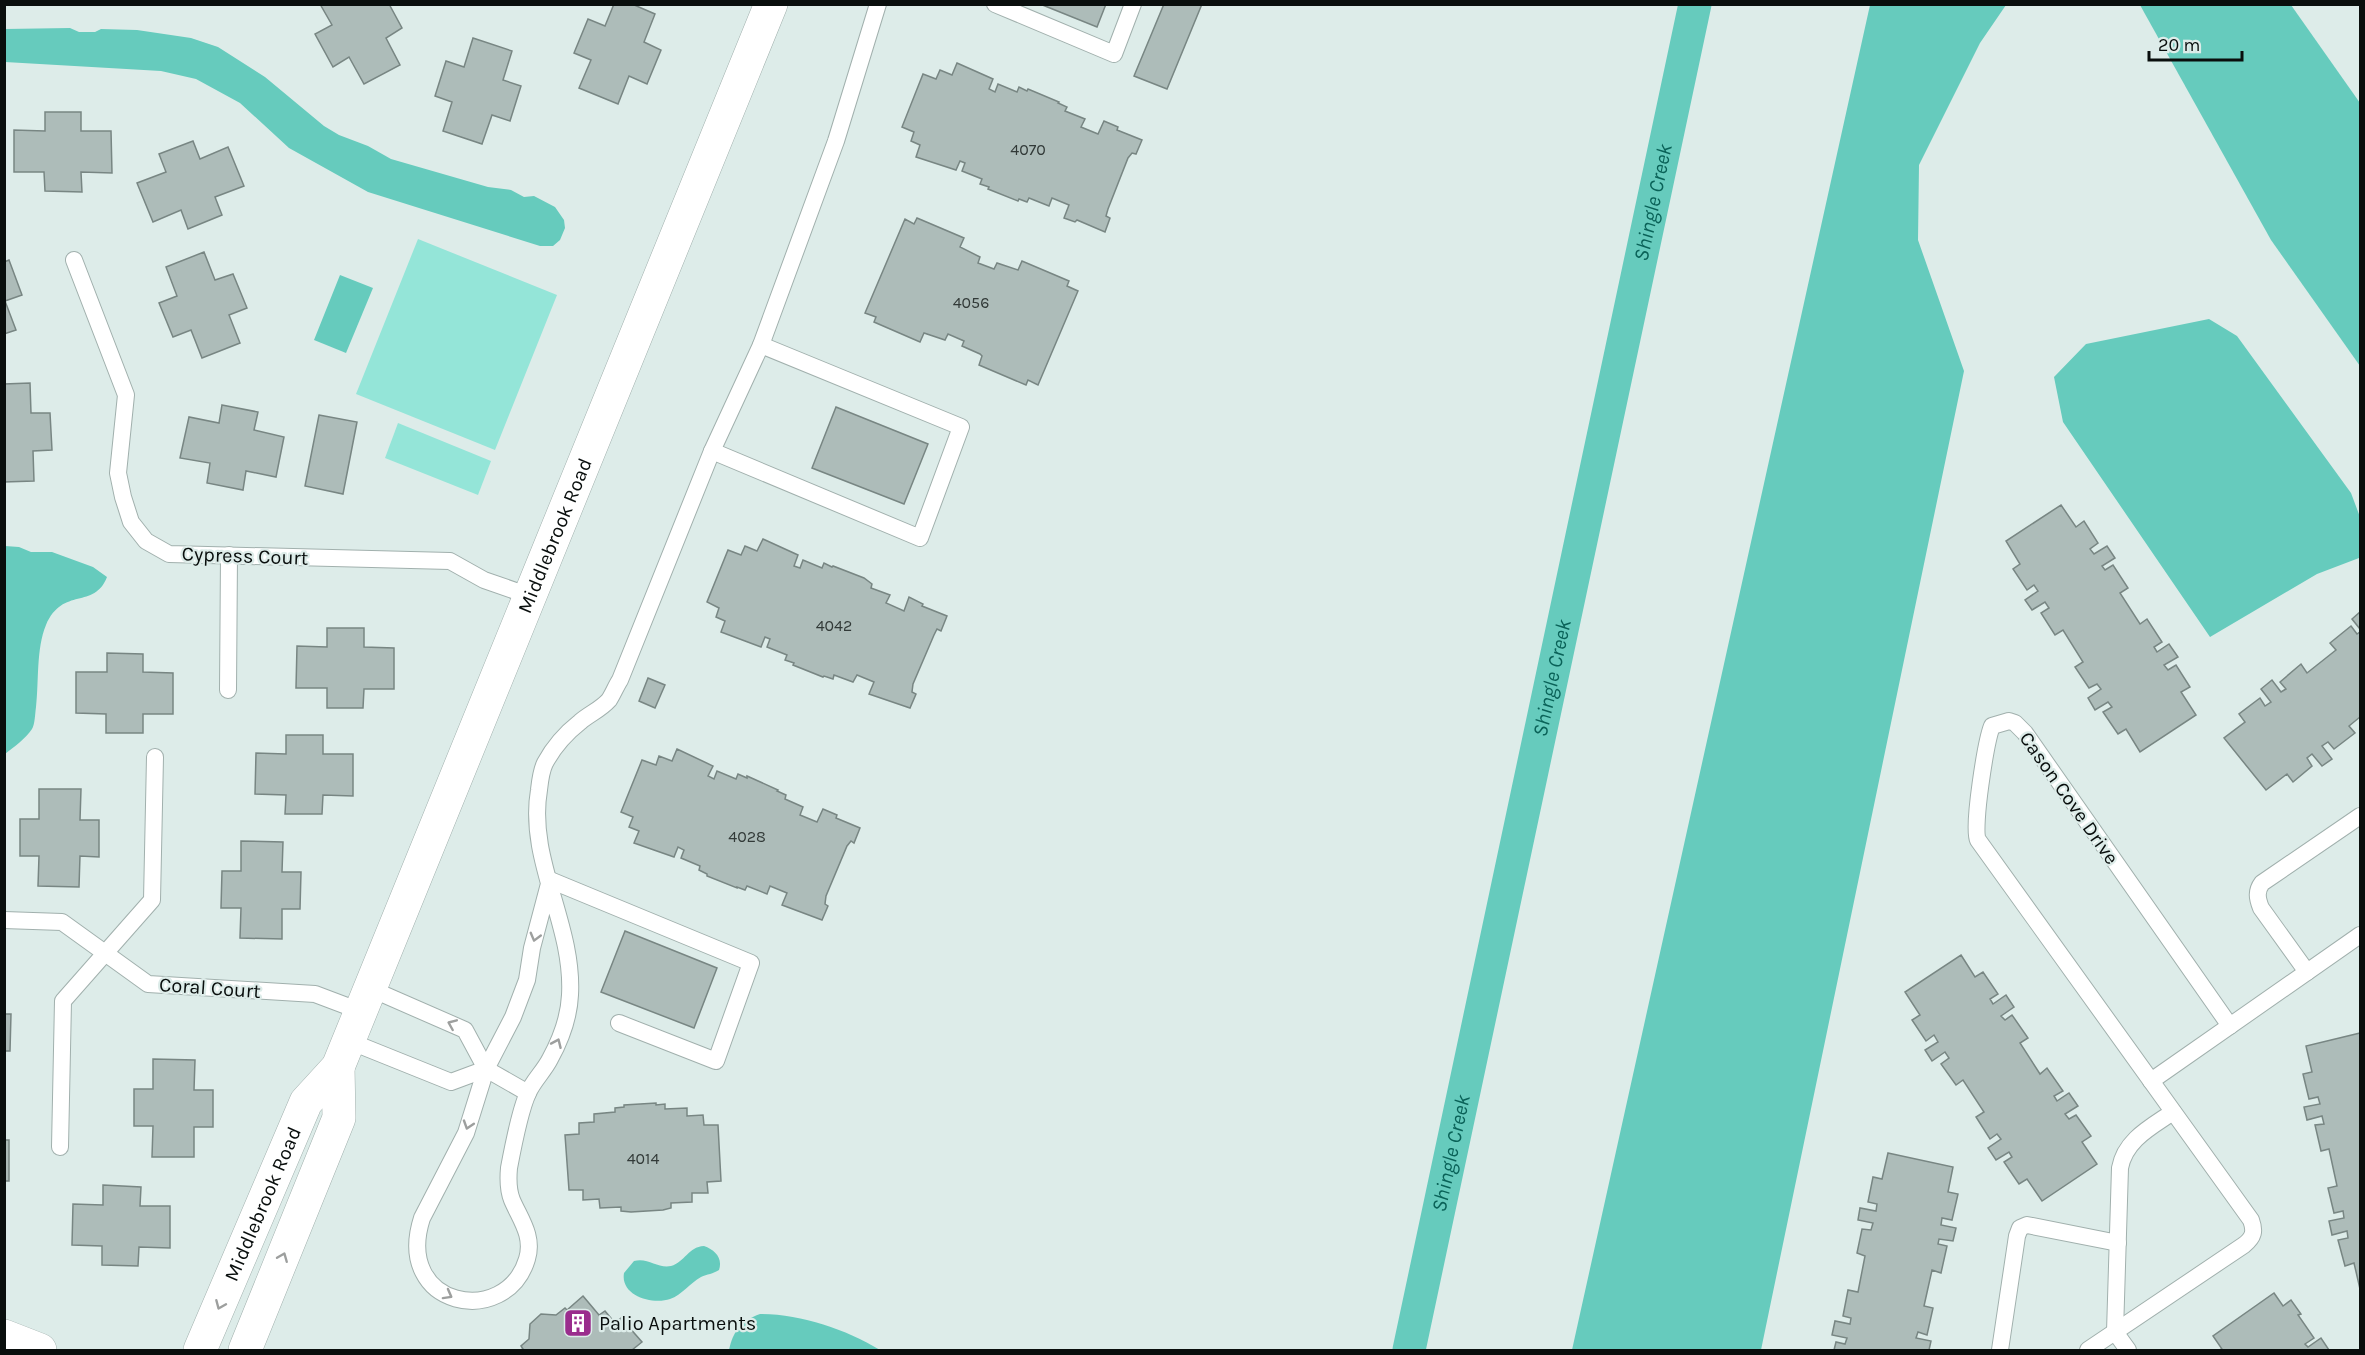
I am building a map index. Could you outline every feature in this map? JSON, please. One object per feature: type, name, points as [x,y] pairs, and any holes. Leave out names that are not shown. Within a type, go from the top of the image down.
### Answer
[{"type":"street","name":"Middlebrook Road","points":[[200,1350],[306,1102],[354,1027],[771,4]]},
{"type":"street","name":"Middlebrook Road","points":[[245,1350],[339,1118],[354,1027]]},
{"type":"street","points":[[4,1336],[39,1350]]},
{"type":"lane","points":[[550,880],[532,948],[527,980],[513,1017],[486,1069],[466,1133],[422,1218],[418,1231],[417,1259],[421,1270],[435,1287],[452,1299],[466,1302],[480,1301],[505,1291],[516,1281],[527,1259],[529,1242],[523,1219],[511,1199],[508,1182],[510,1167],[528,1093],[550,1059],[565,1025],[570,994],[567,949],[550,880],[538,839],[537,800],[544,765],[561,740],[610,699],[615,689],[712,451],[761,345],[836,141],[878,4]]},
{"type":"lane","points":[[995,4],[1114,54],[1133,4]]},
{"type":"lane","name":"Cypress Court","points":[[74,260],[126,395],[118,473],[131,522],[146,541],[169,554],[450,561],[484,580],[530,596]]},
{"type":"lane","points":[[712,451],[920,538],[962,427],[761,345]]},
{"type":"lane","points":[[228,690],[229,555]]},
{"type":"lane","name":"Cason Cove Drive","points":[[2088,1350],[2244,1245],[2253,1235],[2254,1229],[2251,1220],[1976,835],[1992,726],[2009,721],[2015,723],[2025,733],[2230,1026]]},
{"type":"lane","points":[[60,1147],[63,1001],[152,900],[155,757]]},
{"type":"lane","points":[[2307,972],[2261,908],[2258,900],[2259,888],[2262,883],[2361,816]]},
{"type":"lane","points":[[550,880],[751,963],[716,1061],[619,1023]]},
{"type":"lane","name":"Coral Court","points":[[4,920],[62,922],[148,984],[315,994],[354,1027]]},
{"type":"lane","points":[[2151,1081],[2361,935]]},
{"type":"lane","points":[[354,1027],[451,1082],[486,1069]]},
{"type":"lane","points":[[354,1027],[465,1030],[486,1069],[528,1093]]},
{"type":"lane","points":[[2128,1350],[2115,1332],[2120,1168],[2123,1155],[2136,1138],[2173,1112]]},
{"type":"lane","points":[[2000,1350],[2020,1228],[2027,1225],[2118,1243]]},
{"type":"shaded area","points":[[1870,5],[2006,5],[1980,43],[1919,165],[1918,240],[1964,371],[1761,1350],[1572,1350]]},
{"type":"shaded area","points":[[2140,5],[2291,5],[2360,103],[2360,366],[2271,240]]},
{"type":"shaded area","points":[[70,28],[79,32],[95,32],[101,29],[137,30],[191,38],[218,47],[265,77],[324,126],[339,135],[368,146],[391,159],[488,187],[511,190],[524,197],[534,196],[555,207],[564,220],[565,228],[560,240],[553,246],[540,246],[368,192],[289,148],[240,103],[196,79],[161,71],[5,62],[5,29]]},
{"type":"shaded area","points":[[418,239],[557,295],[495,450],[356,394]]},
{"type":"shaded area","points":[[340,275],[373,288],[346,353],[314,340]]},
{"type":"shaded area","points":[[2209,319],[2237,336],[2351,493],[2360,517],[2359,558],[2317,574],[2210,637],[2063,422],[2054,377],[2086,344]]},
{"type":"shaded area","points":[[398,423],[491,461],[478,495],[385,458]]},
{"type":"shaded area","points":[[5,546],[19,547],[31,552],[52,552],[93,567],[107,577],[94,593],[61,606],[53,613],[46,625],[39,655],[33,727],[5,754]]},
{"type":"shaded area","points":[[704,1246],[717,1255],[720,1262],[719,1270],[701,1277],[674,1297],[655,1301],[639,1297],[627,1288],[624,1273],[634,1261],[671,1266],[694,1249]]},
{"type":"shaded area","points":[[760,1314],[791,1317],[822,1324],[880,1350],[729,1350],[739,1328]]},
{"type":"building","points":[[320,4],[389,4],[402,28],[386,38],[400,65],[364,84],[349,57],[333,67],[315,34],[332,25]]},
{"type":"building","points":[[614,4],[632,4],[655,14],[644,42],[661,50],[647,84],[629,76],[618,104],[579,88],[591,60],[574,53],[588,19],[605,26]]},
{"type":"building","points":[[1040,4],[1106,4],[1097,27]]},
{"type":"building","points":[[1164,4],[1202,4],[1167,89],[1134,76]]},
{"type":"building","points":[[473,38],[512,51],[503,80],[521,86],[510,121],[492,115],[482,144],[443,131],[452,102],[435,96],[446,61],[464,67]]},
{"type":"building","points":[[957,63],[993,79],[989,89],[995,92],[998,84],[1017,92],[1019,87],[1027,91],[1028,89],[1059,102],[1067,107],[1065,111],[1085,119],[1081,127],[1098,134],[1104,121],[1118,127],[1117,130],[1142,140],[1136,154],[1132,153],[1128,158],[1108,209],[1106,216],[1110,218],[1105,232],[1077,220],[1075,222],[1064,218],[1069,205],[1052,198],[1049,206],[1029,198],[1027,202],[1019,199],[1018,201],[988,189],[989,187],[980,184],[982,179],[962,171],[965,163],[960,161],[956,170],[916,157],[920,145],[911,141],[914,132],[902,127],[923,74],[936,79],[940,70],[952,75]]},
{"type":"building","points":[[45,112],[81,112],[81,131],[111,131],[112,173],[81,172],[82,192],[45,191],[44,172],[14,172],[14,130],[45,131]]},
{"type":"building","points":[[193,141],[200,159],[228,147],[244,186],[215,197],[222,215],[188,229],[181,210],[153,222],[137,183],[166,172],[159,154]]},
{"type":"building","points":[[917,218],[964,238],[960,247],[980,257],[978,263],[994,269],[997,263],[1018,270],[1022,261],[1069,281],[1067,286],[1078,291],[1038,385],[1028,380],[1026,385],[979,365],[982,356],[980,354],[962,346],[964,341],[948,334],[945,340],[924,333],[920,342],[874,322],[876,317],[865,313],[905,219],[914,224]]},
{"type":"building","points":[[204,252],[215,280],[233,274],[247,308],[229,315],[240,343],[202,358],[191,330],[173,337],[159,303],[177,296],[166,267]]},
{"type":"building","points":[[9,260],[22,295],[5,301],[16,330],[4,334],[4,262]]},
{"type":"building","points":[[30,383],[31,413],[50,413],[52,450],[33,451],[34,481],[4,482],[4,384]]},
{"type":"building","points":[[222,405],[258,412],[254,430],[284,437],[276,477],[246,471],[243,490],[207,483],[210,463],[180,458],[189,417],[219,423]]},
{"type":"building","points":[[836,407],[928,444],[904,504],[812,468]]},
{"type":"building","points":[[319,415],[357,422],[343,494],[305,486]]},
{"type":"building","points":[[2061,505],[2076,527],[2084,521],[2098,543],[2090,549],[2094,554],[2107,546],[2115,558],[2102,566],[2105,570],[2113,565],[2128,588],[2120,593],[2140,624],[2147,619],[2162,642],[2154,647],[2157,652],[2169,644],[2178,657],[2164,665],[2168,670],[2176,665],[2190,687],[2181,692],[2196,715],[2140,752],[2126,729],[2118,734],[2103,712],[2112,707],[2108,702],[2095,710],[2088,698],[2101,689],[2097,684],[2089,688],[2075,667],[2083,662],[2063,630],[2055,635],[2041,613],[2049,608],[2045,602],[2032,610],[2025,600],[2038,591],[2034,585],[2027,590],[2013,569],[2020,564],[2006,541]]},
{"type":"building","points":[[763,539],[798,555],[794,566],[800,568],[803,560],[822,568],[824,563],[864,578],[872,584],[871,588],[890,595],[886,603],[904,611],[909,597],[923,604],[922,606],[947,616],[941,631],[937,629],[913,684],[912,692],[916,694],[910,708],[869,694],[874,682],[857,675],[853,682],[834,675],[833,679],[793,665],[794,663],[785,660],[787,655],[767,647],[770,639],[765,637],[761,647],[721,632],[725,621],[716,617],[719,608],[707,602],[728,550],[741,555],[745,546],[757,551]]},
{"type":"building","points":[[2360,612],[2360,629],[2352,619]]},
{"type":"building","points":[[2351,626],[2357,634],[2360,632],[2360,717],[2349,726],[2355,733],[2334,749],[2328,742],[2322,746],[2332,759],[2322,766],[2312,754],[2307,758],[2312,766],[2293,782],[2287,774],[2266,790],[2224,738],[2245,722],[2239,714],[2260,698],[2265,706],[2271,702],[2261,689],[2272,680],[2281,692],[2286,689],[2280,682],[2301,664],[2307,673],[2336,650],[2330,643]]},
{"type":"building","points":[[327,628],[364,628],[364,647],[394,648],[394,689],[364,689],[363,708],[327,708],[327,688],[296,688],[297,646],[327,647]]},
{"type":"building","points":[[107,653],[143,654],[143,672],[173,673],[173,714],[143,714],[143,733],[106,733],[106,714],[76,713],[76,672],[107,672]]},
{"type":"building","points":[[648,678],[665,685],[655,708],[639,701]]},
{"type":"building","points":[[286,735],[323,735],[323,754],[353,754],[353,796],[323,795],[322,814],[285,814],[286,795],[255,794],[256,753],[286,754]]},
{"type":"building","points":[[677,749],[713,766],[708,776],[714,779],[717,771],[736,779],[738,774],[747,778],[747,776],[778,790],[786,795],[785,799],[803,807],[800,815],[817,822],[823,809],[837,815],[836,818],[860,828],[854,843],[851,841],[847,846],[826,896],[825,904],[828,906],[822,920],[782,905],[787,893],[770,886],[767,894],[747,886],[745,890],[737,888],[707,876],[699,870],[700,866],[681,858],[684,850],[678,847],[674,857],[634,843],[639,831],[629,827],[633,817],[621,812],[642,760],[656,765],[659,756],[672,761]]},
{"type":"building","points":[[39,789],[81,789],[80,820],[99,820],[99,857],[80,856],[79,887],[38,886],[39,856],[20,856],[20,819],[39,819]]},
{"type":"building","points":[[241,841],[283,842],[282,872],[301,872],[300,909],[282,909],[282,939],[240,938],[241,908],[221,908],[222,871],[241,871]]},
{"type":"building","points":[[625,931],[717,968],[694,1028],[601,992]]},
{"type":"building","points":[[1961,955],[1975,977],[1983,972],[1998,994],[1990,999],[1993,1004],[2006,995],[2014,1007],[2001,1016],[2005,1020],[2012,1015],[2028,1038],[2020,1043],[2040,1074],[2047,1068],[2063,1091],[2054,1096],[2057,1101],[2069,1093],[2078,1106],[2065,1114],[2069,1119],[2076,1115],[2091,1136],[2082,1142],[2097,1164],[2042,1201],[2027,1179],[2019,1184],[2004,1162],[2012,1157],[2009,1152],[1996,1160],[1988,1148],[2001,1139],[1997,1134],[1990,1139],[1976,1117],[1984,1112],[1963,1080],[1956,1085],[1941,1064],[1949,1058],[1945,1052],[1932,1061],[1925,1050],[1938,1042],[1934,1035],[1926,1041],[1912,1020],[1920,1015],[1905,992]]},
{"type":"building","points":[[4,1014],[11,1014],[10,1051],[4,1051]]},
{"type":"building","points":[[2360,1033],[2360,1289],[2354,1263],[2345,1266],[2338,1240],[2348,1238],[2347,1231],[2332,1235],[2329,1221],[2344,1218],[2343,1211],[2334,1213],[2328,1188],[2337,1186],[2329,1149],[2321,1151],[2315,1125],[2324,1124],[2322,1116],[2307,1120],[2304,1107],[2320,1104],[2318,1097],[2309,1099],[2303,1074],[2312,1072],[2306,1046]]},
{"type":"building","points":[[153,1059],[195,1060],[194,1090],[213,1090],[213,1127],[194,1127],[194,1157],[152,1157],[153,1126],[134,1126],[134,1089],[153,1089]]},
{"type":"building","points":[[656,1103],[656,1105],[665,1104],[665,1109],[687,1108],[687,1116],[703,1115],[704,1125],[718,1125],[721,1181],[707,1182],[708,1193],[692,1193],[692,1202],[671,1203],[671,1208],[663,1210],[631,1212],[621,1211],[621,1207],[600,1208],[599,1199],[583,1200],[583,1190],[569,1190],[565,1135],[579,1134],[579,1123],[594,1122],[594,1114],[615,1112],[615,1108],[624,1107],[624,1105]]},
{"type":"building","points":[[4,1140],[9,1140],[9,1181],[4,1181]]},
{"type":"building","points":[[1888,1153],[1953,1167],[1948,1192],[1958,1194],[1952,1220],[1942,1218],[1941,1225],[1956,1228],[1953,1241],[1939,1239],[1938,1244],[1947,1246],[1941,1273],[1932,1270],[1924,1306],[1933,1308],[1927,1335],[1918,1332],[1916,1338],[1931,1341],[1929,1350],[1834,1350],[1836,1342],[1845,1344],[1847,1338],[1832,1335],[1835,1321],[1850,1324],[1851,1318],[1843,1316],[1848,1290],[1858,1292],[1865,1256],[1857,1253],[1862,1229],[1871,1230],[1873,1223],[1858,1220],[1860,1208],[1876,1211],[1877,1204],[1868,1202],[1873,1177],[1882,1179]]},
{"type":"building","points":[[103,1185],[141,1187],[140,1206],[170,1206],[170,1248],[139,1247],[138,1266],[102,1265],[102,1246],[72,1245],[73,1204],[103,1205]]},
{"type":"building","points":[[2274,1293],[2283,1306],[2291,1300],[2301,1314],[2298,1315],[2314,1338],[2305,1344],[2308,1347],[2321,1338],[2329,1350],[2219,1350],[2222,1349],[2213,1336]]},
{"type":"building","name":"Palio Apartments","points":[[583,1296],[599,1315],[605,1311],[615,1323],[621,1318],[642,1342],[632,1350],[521,1350],[523,1349],[521,1346],[529,1339],[530,1324],[541,1314],[556,1315],[565,1308],[567,1310]]},
{"type":"waterway","name":"Shingle Creek","points":[[1409,1350],[1695,4]]},
{"type":"place","name":"Palio Apartments","points":[[578,1323]]}]
